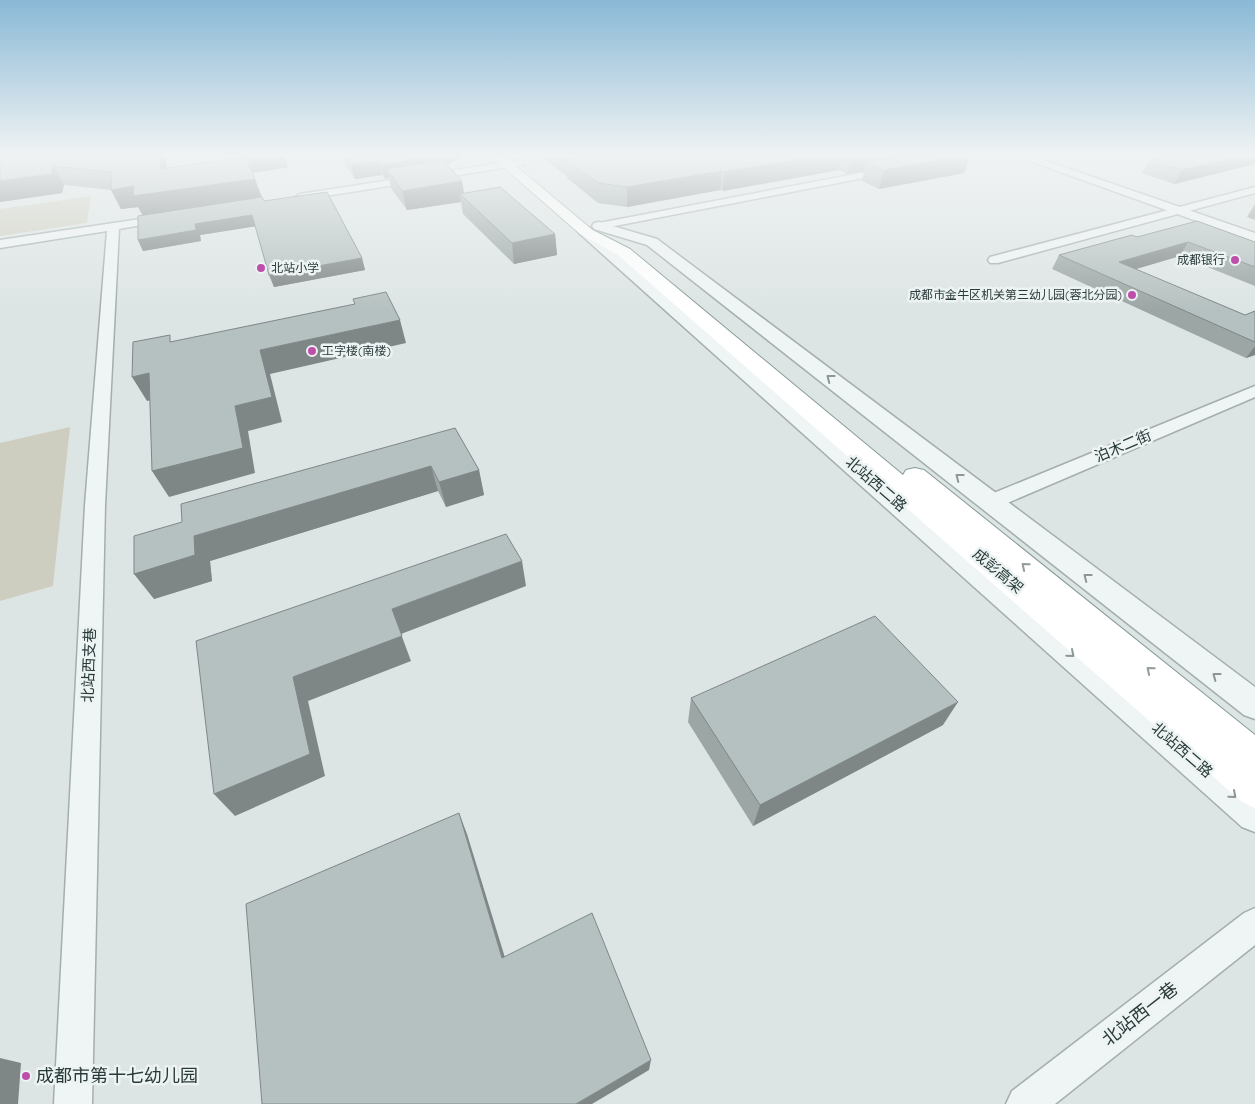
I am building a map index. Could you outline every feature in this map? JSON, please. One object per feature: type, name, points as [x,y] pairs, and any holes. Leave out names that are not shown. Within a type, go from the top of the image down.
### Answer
[{"type":"main road","name":"北站西二路","points":[[567,208],[592,228]]},
{"type":"main road","points":[[592,228],[751,350]]},
{"type":"main road","name":"成彭高架","points":[[751,350],[1255,757]]},
{"type":"main road","name":"成彭高架","points":[[751,350],[1255,790]]},
{"type":"street","points":[[592,228],[697,208]]},
{"type":"street","points":[[1168,208],[1255,238]]},
{"type":"street","points":[[994,260],[1191,208]]},
{"type":"street","points":[[0,244],[182,216]]},
{"type":"street","name":"北站西支巷","points":[[73,1104],[95,505],[113,226]]},
{"type":"street","name":"北站西二路","points":[[592,228],[652,242],[1255,705]]},
{"type":"street","name":"北站西二路","points":[[592,228],[1255,814]]},
{"type":"street","name":"泊木二街","points":[[991,502],[1255,390]]},
{"type":"street","name":"北站西一巷","points":[[1025,1104],[1255,924]]},
{"type":"shaded area","points":[[89,208],[87,223],[0,236],[0,209]]},
{"type":"shaded area","points":[[70,427],[53,586],[0,601],[0,443]]},
{"type":"building","points":[[193,208],[335,208],[362,258],[269,275],[252,215],[195,224],[196,230],[138,240],[138,216]]},
{"type":"building","points":[[474,208],[524,208],[555,234],[512,243]]},
{"type":"building","points":[[1197,221],[1255,242],[1255,267],[1188,242],[1119,262],[1245,315],[1255,311],[1255,342],[1059,255],[1132,235],[1137,237]]},
{"type":"building","points":[[386,292],[400,320],[260,350],[272,397],[235,406],[243,448],[152,471],[149,373],[132,377],[133,342],[170,335],[170,342],[355,304],[353,299]]},
{"type":"building","points":[[455,428],[479,470],[439,482],[431,466],[194,536],[195,555],[134,574],[134,536],[182,522],[181,504]]},
{"type":"building","points":[[506,534],[522,561],[392,609],[402,636],[293,677],[310,754],[214,794],[196,641]]},
{"type":"building","points":[[875,616],[958,702],[760,805],[691,698]]},
{"type":"building","points":[[459,813],[502,958],[592,913],[651,1060],[576,1104],[262,1104],[246,904]]},
{"type":"place","name":"成都银行","points":[[1235,260]]},
{"type":"place","name":"北站小学","points":[[261,268]]},
{"type":"place","name":"成都市金牛区机关第三幼儿园(蓉北分园)","points":[[1132,295]]},
{"type":"place","name":"工字楼(南楼)","points":[[312,351]]},
{"type":"place","name":"成都市第十七幼儿园","points":[[26,1076]]}]
